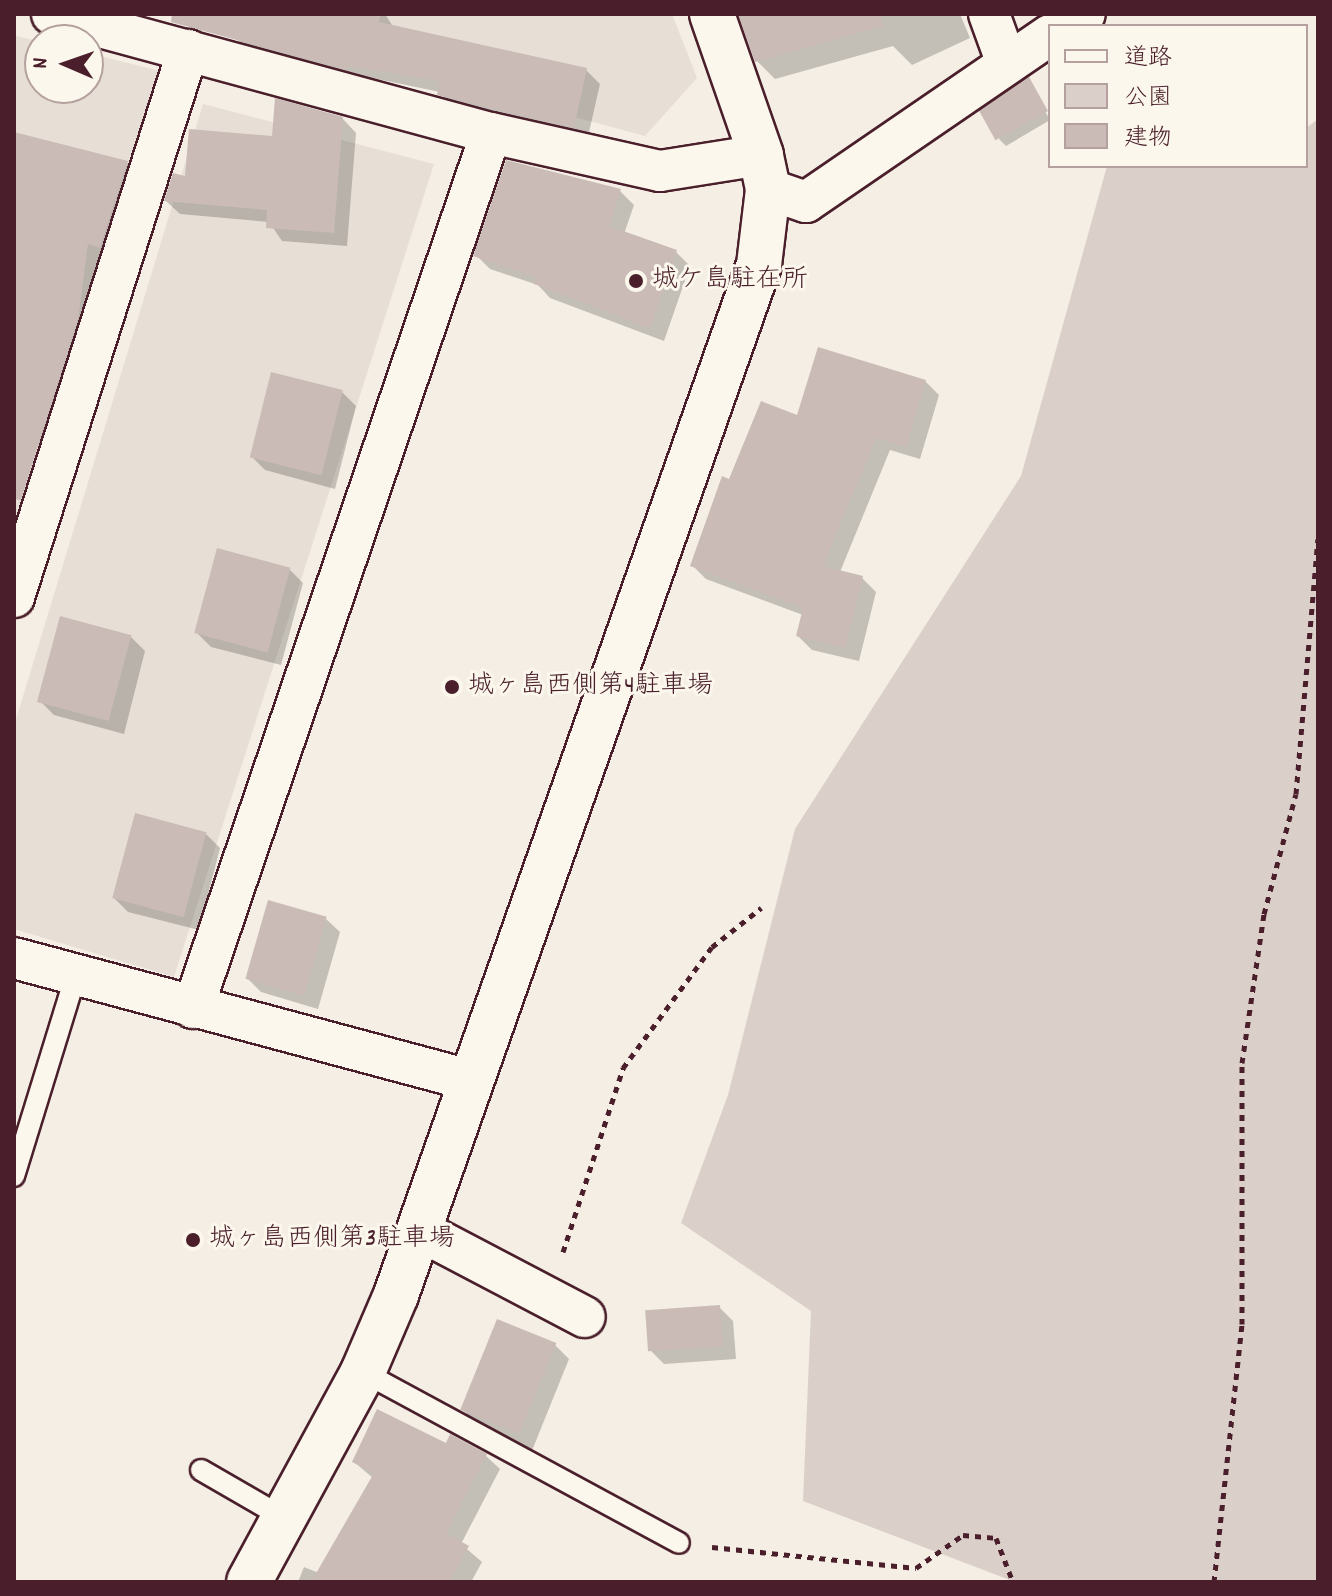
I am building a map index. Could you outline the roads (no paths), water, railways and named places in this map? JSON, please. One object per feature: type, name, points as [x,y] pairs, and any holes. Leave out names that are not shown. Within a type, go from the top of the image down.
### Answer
[{"type":"street","points":[[52,14],[491,133],[660,171],[764,172],[806,202],[1006,61],[1048,36]]},
{"type":"street","points":[[249,1582],[286,1519],[363,1372],[419,1230],[759,265],[764,172],[712,14]]},
{"type":"street","points":[[989,14],[1006,61]]},
{"type":"street","points":[[14,595],[188,50]]},
{"type":"street","points":[[193,1008],[491,133]]},
{"type":"street","points":[[14,958],[473,1081]]},
{"type":"street","points":[[419,1230],[585,1317]]},
{"type":"lane","points":[[14,1176],[76,975]]},
{"type":"lane","points":[[363,1372],[679,1543]]},
{"type":"lane","points":[[201,1470],[286,1519]]},
{"type":"place","name":"城ケ島駐在所","points":[[636,281]]},
{"type":"place","name":"城ヶ島西側第4駐車場","points":[[452,687]]},
{"type":"place","name":"城ヶ島西側第3駐車場","points":[[193,1240]]}]
